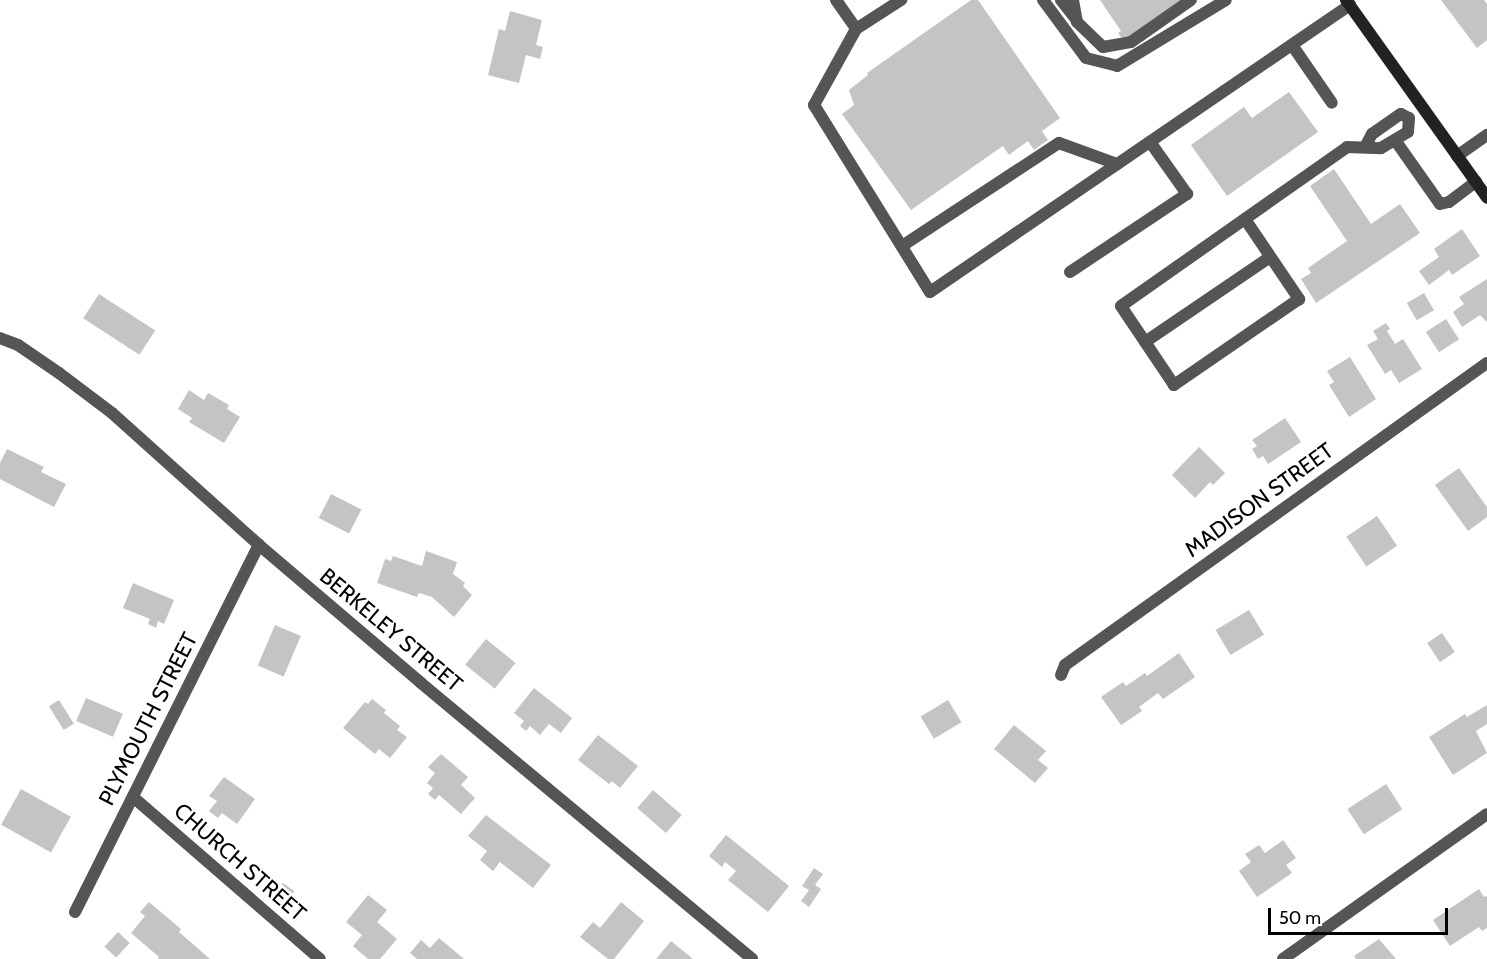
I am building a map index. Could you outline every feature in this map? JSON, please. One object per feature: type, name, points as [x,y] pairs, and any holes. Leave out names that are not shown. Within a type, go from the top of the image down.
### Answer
[{"type":"main road","points":[[1348,3],[1487,198]]},
{"type":"street","points":[[836,0],[856,29]]},
{"type":"street","points":[[901,0],[856,29],[814,105],[930,292],[1292,45],[1348,3]]},
{"type":"street","points":[[1043,0],[1086,58],[1117,66],[1226,0]]},
{"type":"street","points":[[1061,0],[1077,21],[1103,47],[1131,42],[1191,0]]},
{"type":"street","points":[[1073,0],[1077,21]]},
{"type":"street","points":[[1292,45],[1332,103]]},
{"type":"street","points":[[1409,118],[1423,108]]},
{"type":"street","points":[[1365,147],[1372,134],[1401,114],[1409,118]]},
{"type":"street","points":[[1245,219],[1299,299],[1174,385],[1121,306],[1347,147],[1380,148],[1408,132],[1409,118]]},
{"type":"street","points":[[1457,156],[1487,135]]},
{"type":"street","points":[[1395,140],[1440,204],[1449,202],[1476,182]]},
{"type":"street","points":[[902,246],[1059,142],[1117,164]]},
{"type":"street","points":[[1070,272],[1187,194],[1150,142]]},
{"type":"street","points":[[1145,342],[1270,257]]},
{"type":"street","name":"BERKELEY STREET","points":[[0,338],[18,345],[112,413],[259,545],[752,959]]},
{"type":"street","name":"MADISON STREET","points":[[1060,675],[1065,665],[1487,363]]},
{"type":"street","name":"PLYMOUTH STREET","points":[[75,912],[259,545]]},
{"type":"street","name":"CHURCH STREET","points":[[133,797],[320,959]]},
{"type":"street","points":[[1283,959],[1487,814]]},
{"type":"building","points":[[971,0],[978,0],[1060,118],[1042,131],[1048,140],[1034,150],[1028,141],[1009,155],[1003,146],[911,210],[842,114],[854,105],[849,90],[868,75],[867,73]]},
{"type":"building","points":[[1100,0],[1186,0],[1125,42],[1118,33],[1121,31]]},
{"type":"building","points":[[1441,0],[1484,0],[1487,4],[1487,40],[1477,48]]},
{"type":"building","points":[[510,11],[542,20],[536,45],[543,47],[540,59],[526,55],[519,83],[488,75],[499,29],[505,31]]},
{"type":"building","points":[[1289,92],[1318,132],[1227,196],[1191,145],[1244,107],[1252,118]]},
{"type":"building","points":[[1334,169],[1371,224],[1400,204],[1420,233],[1316,303],[1301,279],[1311,273],[1308,268],[1347,241],[1310,186]]},
{"type":"building","points":[[1462,229],[1480,256],[1452,275],[1449,270],[1429,285],[1419,271],[1439,257],[1434,249]]},
{"type":"building","points":[[1487,279],[1487,322],[1480,315],[1462,327],[1453,312],[1464,304],[1459,297]]},
{"type":"building","points":[[1424,293],[1434,310],[1417,320],[1407,303]]},
{"type":"building","points":[[99,294],[155,330],[139,355],[83,318]]},
{"type":"building","points":[[1446,319],[1459,339],[1439,352],[1426,332]]},
{"type":"building","points":[[1386,323],[1390,329],[1387,331],[1395,344],[1403,339],[1422,369],[1399,383],[1391,370],[1385,374],[1367,345],[1378,339],[1373,331]]},
{"type":"building","points":[[1350,357],[1376,399],[1349,417],[1329,385],[1334,382],[1327,371]]},
{"type":"building","points":[[189,390],[204,400],[208,393],[229,405],[227,409],[240,417],[224,443],[189,422],[192,418],[178,409]]},
{"type":"building","points":[[1285,418],[1301,442],[1268,464],[1263,456],[1258,459],[1252,449],[1257,446],[1252,440]]},
{"type":"building","points":[[1199,447],[1225,473],[1213,485],[1210,482],[1195,498],[1172,475]]},
{"type":"building","points":[[7,449],[44,467],[41,472],[66,484],[54,507],[0,479],[0,463]]},
{"type":"building","points":[[1459,468],[1487,507],[1487,517],[1468,531],[1435,485]]},
{"type":"building","points":[[331,494],[361,509],[349,533],[319,518]]},
{"type":"building","points":[[1377,516],[1397,546],[1366,567],[1346,537]]},
{"type":"building","points":[[426,551],[457,562],[453,574],[465,583],[463,586],[472,595],[454,617],[432,597],[419,593],[417,597],[377,583],[385,559],[391,561],[393,556],[422,566]]},
{"type":"building","points":[[133,583],[174,600],[164,624],[158,621],[156,628],[148,624],[150,619],[123,608]]},
{"type":"building","points":[[1249,610],[1264,635],[1231,655],[1216,630]]},
{"type":"building","points":[[275,625],[301,636],[284,676],[258,666]]},
{"type":"building","points":[[1442,633],[1455,652],[1440,662],[1427,643]]},
{"type":"building","points":[[486,639],[516,663],[495,689],[465,665]]},
{"type":"building","points":[[1179,653],[1195,677],[1163,699],[1158,693],[1139,707],[1142,711],[1121,725],[1101,697],[1123,682],[1126,686],[1145,673],[1147,676]]},
{"type":"building","points":[[534,688],[572,718],[561,733],[549,724],[540,735],[530,726],[526,731],[520,726],[524,721],[514,713]]},
{"type":"building","points":[[86,698],[123,714],[113,737],[76,721]]},
{"type":"building","points":[[372,699],[386,710],[384,713],[400,726],[397,730],[407,737],[390,758],[379,749],[375,754],[343,728],[365,702],[368,704]]},
{"type":"building","points":[[59,700],[74,724],[64,730],[49,706]]},
{"type":"building","points":[[948,700],[961,722],[934,739],[921,716]]},
{"type":"building","points":[[1487,705],[1487,724],[1476,731],[1487,753],[1453,775],[1429,737],[1465,714],[1467,717]]},
{"type":"building","points":[[1014,725],[1046,751],[1038,760],[1048,768],[1035,783],[994,749]]},
{"type":"building","points":[[598,735],[638,766],[620,788],[612,781],[609,784],[578,760]]},
{"type":"building","points":[[441,754],[468,777],[461,785],[475,798],[461,814],[439,795],[435,800],[428,794],[433,788],[427,783],[435,773],[428,767]]},
{"type":"building","points":[[224,777],[255,799],[237,824],[222,813],[218,818],[209,811],[217,801],[209,796]]},
{"type":"building","points":[[1386,784],[1402,809],[1364,834],[1347,809]]},
{"type":"building","points":[[21,789],[71,817],[51,852],[1,825]]},
{"type":"building","points":[[653,790],[682,815],[666,833],[637,808]]},
{"type":"building","points":[[486,815],[551,865],[533,888],[500,862],[493,871],[480,860],[487,851],[468,836]]},
{"type":"building","points":[[726,835],[789,886],[768,912],[728,880],[736,871],[725,862],[722,867],[709,856]]},
{"type":"building","points":[[1283,840],[1296,858],[1286,865],[1292,873],[1257,897],[1239,871],[1251,862],[1245,854],[1259,845],[1265,853]]},
{"type":"building","points":[[814,868],[823,874],[815,885],[821,889],[809,907],[801,901],[809,890],[802,886]]},
{"type":"building","points":[[283,883],[294,891],[283,907],[271,899]]},
{"type":"building","points":[[1479,889],[1484,897],[1487,896],[1487,928],[1482,931],[1479,927],[1450,946],[1433,920]]},
{"type":"building","points":[[368,895],[387,910],[377,922],[397,939],[380,959],[368,959],[353,946],[362,935],[346,922]]},
{"type":"building","points":[[149,902],[181,929],[179,932],[210,959],[158,959],[159,957],[131,933],[145,916],[140,912]]},
{"type":"building","points":[[621,902],[644,921],[614,959],[608,959],[580,937],[593,922],[600,928]]},
{"type":"building","points":[[118,932],[130,943],[116,958],[104,947]]},
{"type":"building","points":[[439,938],[464,959],[417,959],[410,953],[421,940],[430,948]]},
{"type":"building","points":[[1379,939],[1396,959],[1356,959],[1354,956]]},
{"type":"building","points":[[671,941],[693,959],[656,959]]}]
